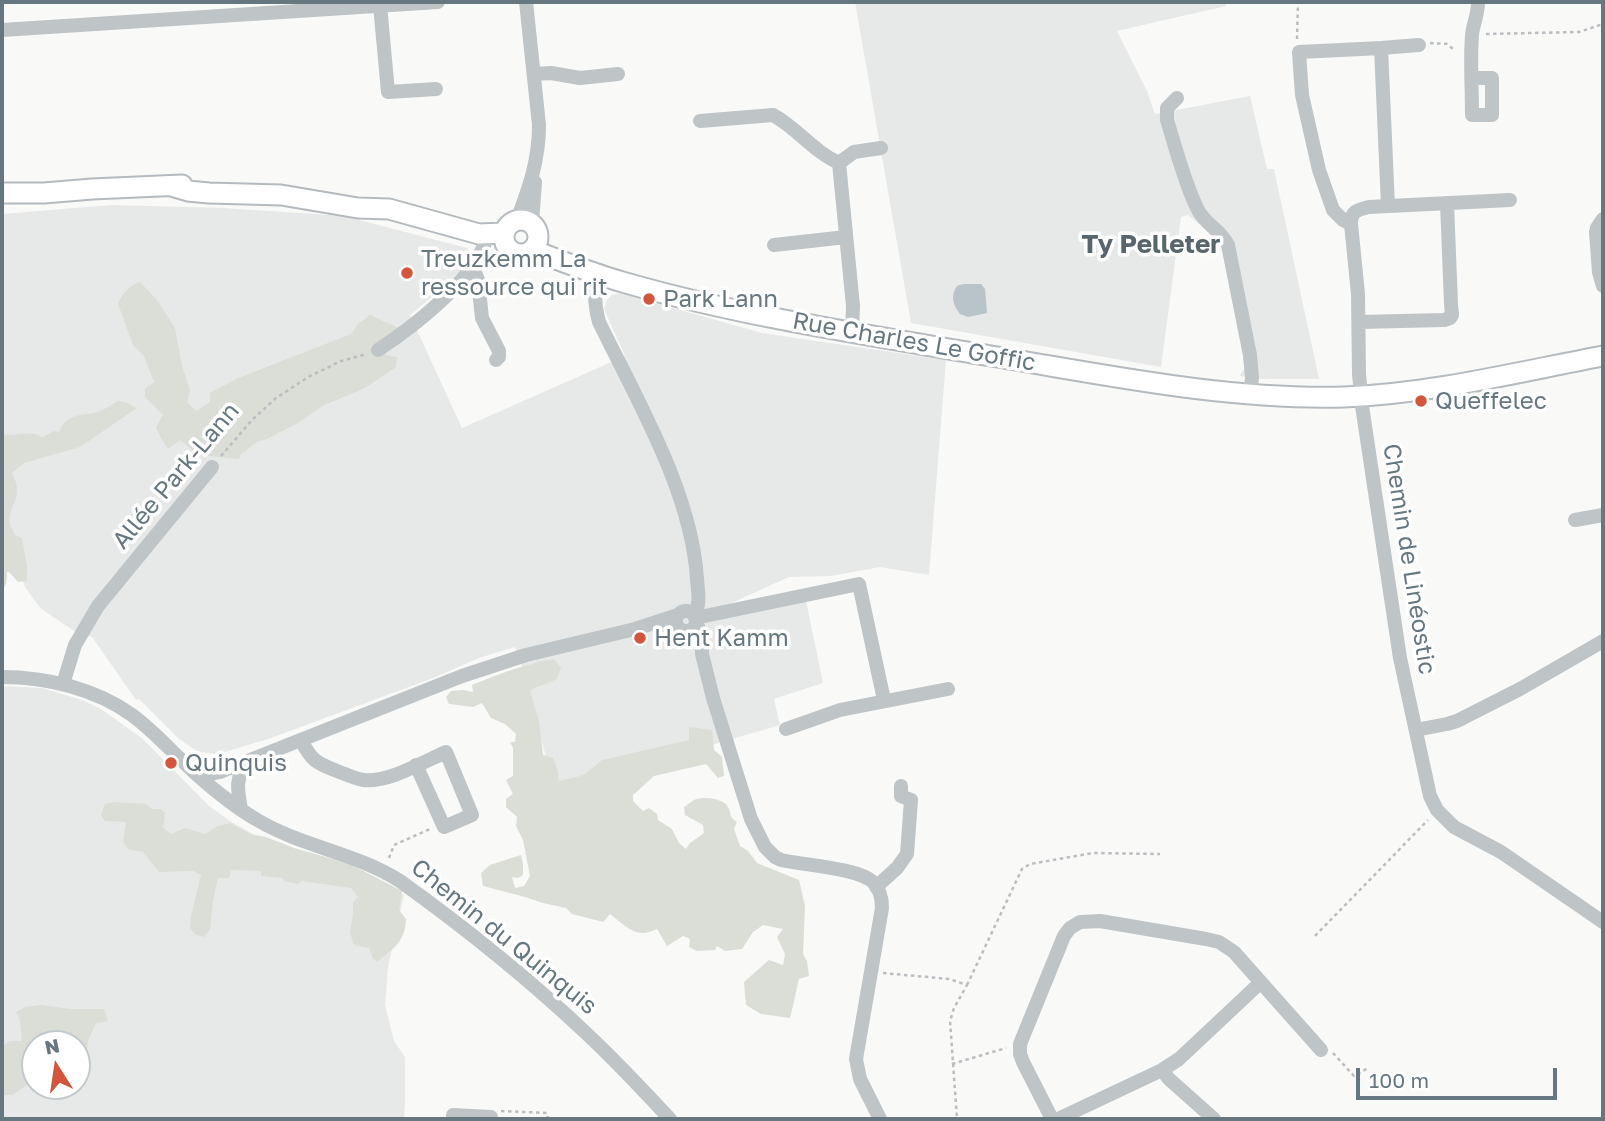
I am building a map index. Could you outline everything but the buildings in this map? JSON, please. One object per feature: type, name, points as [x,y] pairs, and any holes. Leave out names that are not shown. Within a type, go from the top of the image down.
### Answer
[{"type":"street","points":[[2,30],[438,2]]},
{"type":"street","points":[[522,235],[535,170],[539,125],[526,2]]},
{"type":"street","points":[[1472,78],[1472,34],[1478,16],[1478,2]]},
{"type":"street","points":[[380,5],[388,92],[436,89]]},
{"type":"street","points":[[1419,45],[1299,52],[1302,95],[1319,170],[1333,210],[1351,224],[1351,217],[1356,210],[1510,200]]},
{"type":"street","points":[[1381,48],[1388,206]]},
{"type":"street","points":[[534,74],[551,73],[580,78],[618,74]]},
{"type":"street","points":[[1177,98],[1167,108],[1167,120],[1197,209],[1228,245],[1250,355],[1250,394]]},
{"type":"street","points":[[700,121],[772,115],[825,156],[839,163]]},
{"type":"street","points":[[839,163],[854,152],[881,148]]},
{"type":"street","points":[[839,163],[853,306],[852,332]]},
{"type":"street","name":"Rue Charles Le Goffic","points":[[2,193],[171,186],[188,191],[281,195],[358,208],[389,209],[479,233],[522,235],[552,244],[591,272],[643,288],[744,312],[1154,382],[1250,394],[1360,396],[1424,389],[1603,356]]},
{"type":"street","name":"Rue Charles Le Goffic","points":[[2,203],[25,200],[44,193]]},
{"type":"street","points":[[1359,322],[1450,318],[1452,310],[1447,203]]},
{"type":"street","name":"Rue Charles Le Goffic","points":[[358,208],[379,216],[485,243],[522,235]]},
{"type":"street","points":[[1603,219],[1596,232],[1599,272],[1603,286]]},
{"type":"street","name":"Chemin de Linéostic","points":[[1351,224],[1358,294],[1360,396],[1390,601],[1427,786],[1437,810]]},
{"type":"street","points":[[774,245],[846,237]]},
{"type":"street","points":[[378,350],[419,321],[464,278],[485,243]]},
{"type":"street","points":[[473,267],[478,280],[482,318],[499,351],[496,360]]},
{"type":"street","points":[[591,272],[599,322],[674,480],[692,539],[699,602],[687,621]]},
{"type":"street","name":"Allée Park-Lann","points":[[63,684],[75,645],[98,606],[212,467]]},
{"type":"street","points":[[1574,520],[1603,515]]},
{"type":"street","points":[[195,773],[220,772],[249,762],[493,665],[526,655],[635,629],[687,621],[859,583],[884,701]]},
{"type":"street","points":[[687,621],[702,635],[702,654],[722,729],[747,808],[765,846],[781,860],[853,873],[870,880],[881,896],[882,908],[873,967],[856,1059],[857,1072],[880,1119]]},
{"type":"street","points":[[1416,730],[1457,721],[1520,689],[1603,641]]},
{"type":"street","name":"Chemin du Quinquis","points":[[2,677],[63,684],[93,694],[131,714],[195,773],[255,819],[282,833],[383,870],[497,956],[578,1026],[670,1119]]},
{"type":"street","points":[[786,729],[840,710],[948,689]]},
{"type":"street","points":[[301,740],[308,754],[316,762],[358,779],[379,779],[446,752],[472,815],[444,827],[416,765]]},
{"type":"street","points":[[241,809],[239,775],[249,762]]},
{"type":"street","points":[[212,787],[239,775]]},
{"type":"street","points":[[876,887],[897,868],[907,854],[911,800],[901,796],[901,786]]},
{"type":"street","points":[[1437,810],[1454,827],[1517,862],[1603,922]]},
{"type":"street","points":[[1052,1119],[1023,1062],[1020,1044],[1064,936],[1080,922],[1100,921],[1219,942],[1234,952],[1321,1050]]},
{"type":"street","points":[[1058,1119],[1162,1069],[1186,1053],[1261,982]]},
{"type":"street","points":[[1162,1069],[1214,1119]]},
{"type":"street","points":[[453,1119],[453,1115],[490,1118]]},
{"type":"path","points":[[1298,2],[1299,52]]},
{"type":"path","points":[[1472,34],[1579,32],[1603,24]]},
{"type":"path","points":[[1419,45],[1447,44],[1453,49]]},
{"type":"path","name":"Allée Park-Lann","points":[[212,467],[252,420],[276,398],[310,376],[341,361],[378,350]]},
{"type":"path","points":[[1315,936],[1437,810]]},
{"type":"path","points":[[383,870],[394,845],[443,824]]},
{"type":"path","points":[[957,1119],[950,1021],[954,1007],[1022,869],[1030,864],[1093,853],[1160,854]]},
{"type":"path","points":[[873,967],[880,973],[949,979],[967,985]]},
{"type":"path","points":[[952,1064],[1020,1044]]},
{"type":"path","points":[[1321,1050],[1325,1045],[1354,1076],[1368,1068]]},
{"type":"path","points":[[490,1118],[500,1111],[547,1112],[548,1119]]},
{"type":"shaded area","points":[[855,2],[1225,2],[1226,6],[1117,31],[1147,91],[1155,114],[1250,96],[1267,169],[1274,169],[1319,379],[1261,379],[1239,376],[1245,368],[1222,247],[1217,239],[1188,215],[1181,217],[1161,367],[911,323]]},
{"type":"shaded area","points":[[112,205],[224,208],[344,216],[467,248],[472,254],[458,273],[410,315],[462,428],[625,356],[604,309],[611,295],[620,293],[762,333],[946,360],[929,575],[880,567],[831,576],[789,577],[725,606],[806,601],[823,683],[774,699],[780,725],[555,791],[515,647],[479,658],[433,678],[271,738],[225,752],[213,754],[197,751],[179,739],[139,699],[136,700],[92,637],[77,633],[40,608],[25,587],[2,520],[2,214]]},
{"type":"shaded area","points":[[140,282],[157,300],[175,328],[190,391],[187,402],[196,411],[210,402],[210,393],[236,379],[351,334],[358,324],[370,315],[401,329],[387,341],[386,355],[397,357],[396,367],[365,388],[322,406],[300,422],[257,442],[241,454],[239,459],[198,455],[180,440],[168,449],[156,427],[163,415],[145,397],[145,389],[154,382],[144,356],[133,345],[118,304],[126,290]]},
{"type":"shaded area","points":[[981,284],[985,289],[987,313],[968,317],[960,314],[953,297],[957,286]]},
{"type":"shaded area","points":[[118,401],[137,408],[80,447],[24,463],[12,473],[17,496],[11,511],[10,524],[15,535],[22,538],[27,581],[18,582],[7,572],[2,591],[2,434],[33,434],[42,437],[59,432],[70,418],[100,411]]},
{"type":"shaded area","points":[[554,659],[561,668],[557,679],[530,691],[539,721],[543,755],[553,758],[559,781],[584,775],[602,760],[689,740],[689,727],[712,730],[714,750],[722,757],[724,776],[718,778],[706,764],[654,776],[633,795],[633,801],[643,811],[649,808],[657,814],[658,820],[672,829],[679,843],[686,849],[704,833],[703,825],[685,815],[684,807],[698,799],[707,798],[722,802],[737,822],[734,829],[740,846],[748,851],[757,863],[799,880],[805,906],[803,954],[809,976],[799,979],[790,1018],[761,1014],[746,1005],[744,982],[769,960],[783,965],[785,954],[777,937],[783,929],[763,925],[753,932],[742,949],[725,951],[717,946],[715,950],[697,951],[689,947],[690,939],[683,936],[667,946],[657,929],[637,932],[610,914],[603,922],[572,914],[566,908],[483,886],[481,873],[490,865],[521,855],[523,875],[512,877],[515,888],[524,886],[530,876],[523,840],[516,826],[517,817],[506,807],[506,799],[513,794],[506,780],[513,776],[513,748],[510,742],[515,742],[516,734],[505,724],[491,718],[482,703],[473,707],[449,704],[446,697],[451,691],[473,692],[472,685],[512,670]]},
{"type":"shaded area","points":[[2,686],[42,688],[82,700],[101,709],[143,739],[209,806],[230,821],[267,842],[389,886],[404,895],[388,967],[385,1005],[394,1041],[405,1057],[404,1119],[2,1119]]},
{"type":"shaded area","points":[[105,804],[146,804],[152,809],[161,809],[165,813],[162,827],[171,834],[185,828],[205,834],[230,823],[250,834],[350,864],[402,891],[399,910],[406,919],[401,939],[377,962],[369,948],[354,945],[350,933],[353,902],[358,897],[351,888],[302,881],[297,884],[284,881],[283,878],[261,876],[261,871],[231,870],[229,878],[218,878],[210,930],[204,937],[196,935],[190,928],[191,916],[201,875],[193,871],[159,872],[143,852],[128,849],[123,842],[126,822],[105,821],[101,815]]},
{"type":"shaded area","points":[[41,1005],[70,1009],[104,1009],[108,1021],[96,1023],[91,1034],[91,1030],[21,1030],[16,1012],[25,1007]]},
{"type":"shaded area","points":[[10,1041],[21,1041],[21,1089],[13,1095],[2,1095],[2,1042],[4,1045]]},
{"type":"place","name":"Treuzkemm La ressource qui rit","points":[[407,273]]},
{"type":"place","name":"Park Lann","points":[[649,299]]},
{"type":"place","name":"Queffelec","points":[[1421,401]]},
{"type":"place","name":"Hent Kamm","points":[[640,638]]},
{"type":"place","name":"Quinquis","points":[[171,763]]},
{"type":"district","name":"Ty Pelleter","points":[[1151,245]]}]
